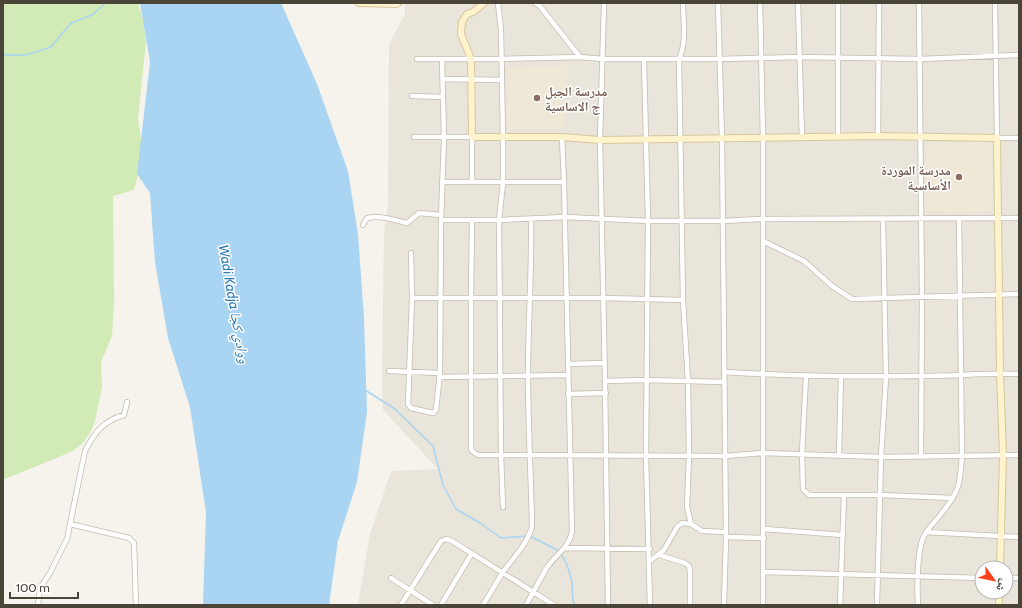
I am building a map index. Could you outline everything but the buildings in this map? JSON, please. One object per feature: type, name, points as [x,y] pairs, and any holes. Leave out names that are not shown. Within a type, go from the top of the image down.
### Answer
[{"type":"main road","points":[[359,3],[398,3]]},
{"type":"main road","points":[[484,3],[473,12],[467,14],[462,22],[461,34],[471,59],[472,137],[562,137],[600,140],[878,136],[997,138],[1000,373],[1003,455],[1000,560]]},
{"type":"street","points":[[498,3],[501,30],[503,137],[503,183],[499,220],[501,298],[501,456],[503,507]]},
{"type":"street","points":[[535,3],[539,5],[580,57]]},
{"type":"street","points":[[604,3],[600,140],[606,381],[608,605]]},
{"type":"street","points":[[683,3],[684,42],[683,51],[679,59],[680,139],[683,300],[688,381],[689,456],[687,507],[691,524]]},
{"type":"street","points":[[718,3],[723,222],[726,535],[724,605]]},
{"type":"street","points":[[760,3],[763,138],[763,605]]},
{"type":"street","points":[[798,3],[802,138]]},
{"type":"street","points":[[838,3],[838,137]]},
{"type":"street","points":[[878,136],[879,3]]},
{"type":"street","points":[[919,3],[919,137],[922,296],[920,456]]},
{"type":"street","points":[[995,3],[997,138],[1019,138]]},
{"type":"street","points":[[417,59],[580,57],[603,59],[719,59],[879,57],[920,59],[1019,55]]},
{"type":"street","points":[[411,253],[412,298],[409,407],[433,413],[436,410],[439,375],[441,218],[444,137],[442,59]]},
{"type":"street","points":[[644,59],[648,221],[646,298],[646,456],[650,550],[650,605]]},
{"type":"street","points":[[443,79],[502,80]]},
{"type":"street","points":[[412,96],[443,96]]},
{"type":"street","points":[[414,137],[472,137],[472,182]]},
{"type":"street","points":[[526,605],[546,569],[571,539],[572,532],[562,137]]},
{"type":"street","points":[[442,182],[564,182]]},
{"type":"street","points":[[363,225],[367,218],[374,217],[407,223],[419,213],[441,218],[472,220],[565,217],[648,221],[723,222],[763,219],[1019,218]]},
{"type":"street","points":[[918,605],[920,544],[926,532],[953,498],[958,490],[960,482],[962,455],[959,218]]},
{"type":"street","points":[[483,605],[531,531],[531,456],[528,376],[529,298],[532,259],[531,219]]},
{"type":"street","points":[[877,605],[881,457],[886,376],[883,219]]},
{"type":"street","points":[[472,220],[471,448],[472,451],[478,455],[725,456],[764,453],[881,457],[1019,455]]},
{"type":"street","points":[[763,241],[804,261],[832,286],[852,299],[1019,294]]},
{"type":"street","points":[[412,298],[646,298],[683,300]]},
{"type":"street","points":[[568,364],[605,363]]},
{"type":"street","points":[[389,371],[471,377],[568,375]]},
{"type":"street","points":[[724,372],[806,376],[1019,374]]},
{"type":"street","points":[[806,376],[802,454],[803,489],[805,493],[809,495],[880,495],[953,498]]},
{"type":"street","points":[[839,455],[841,376]]},
{"type":"street","points":[[606,381],[646,380],[724,382]]},
{"type":"street","points":[[568,394],[606,393]]},
{"type":"street","points":[[38,605],[40,588],[50,573],[67,539],[85,451],[101,426],[124,415],[127,402]]},
{"type":"street","points":[[840,605],[844,495]]},
{"type":"street","points":[[650,561],[664,550],[677,527],[682,523],[691,524],[702,531],[726,535],[764,538]]},
{"type":"street","points":[[70,524],[129,538],[134,543],[136,605]]},
{"type":"street","points":[[764,529],[843,535]]},
{"type":"street","points":[[926,532],[1019,537]]},
{"type":"street","points":[[401,605],[441,541],[446,539],[452,540],[554,605]]},
{"type":"street","points":[[564,548],[650,550]]},
{"type":"street","points":[[440,605],[472,553]]},
{"type":"street","points":[[659,555],[685,563],[689,566],[690,605]]},
{"type":"street","points":[[764,572],[974,578]]},
{"type":"street","points":[[391,578],[433,605]]},
{"type":"shaded area","points":[[405,3],[1019,3],[1019,605],[358,605],[370,534],[391,471],[438,469],[383,410],[384,234],[388,205],[389,44],[405,14]]},
{"type":"shaded area","name":"مدرسة الجبل ج الاساسية","points":[[568,65],[564,129],[507,129],[508,68]]},
{"type":"shaded area","name":"مدرسة الموردة الأساسية","points":[[991,141],[991,211],[925,212],[927,143]]},
{"type":"green space","points":[[3,3],[138,3],[143,20],[146,42],[138,118],[143,154],[134,190],[113,196],[114,300],[112,336],[101,362],[102,387],[95,421],[84,442],[73,451],[3,480]]},
{"type":"water","name":"Wadi Kadja ووادي كجا","points":[[140,3],[281,3],[317,84],[348,171],[358,234],[364,318],[367,412],[357,482],[338,541],[329,605],[203,605],[206,512],[190,407],[168,338],[155,262],[150,193],[137,174],[150,62]]},
{"type":"waterway","points":[[3,55],[26,55],[51,47],[71,23],[92,15],[106,3]]},
{"type":"waterway","points":[[365,390],[395,409],[433,446],[443,485],[456,509],[480,523],[501,538],[527,536]]},
{"type":"waterway","points":[[530,536],[559,551]]},
{"type":"waterway","points":[[561,554],[567,564],[572,583],[573,600],[575,605]]},
{"type":"place","name":"مدرسة الجبل ج الاساسية","points":[[537,98]]},
{"type":"place","name":"مدرسة الموردة الأساسية","points":[[959,177]]}]
